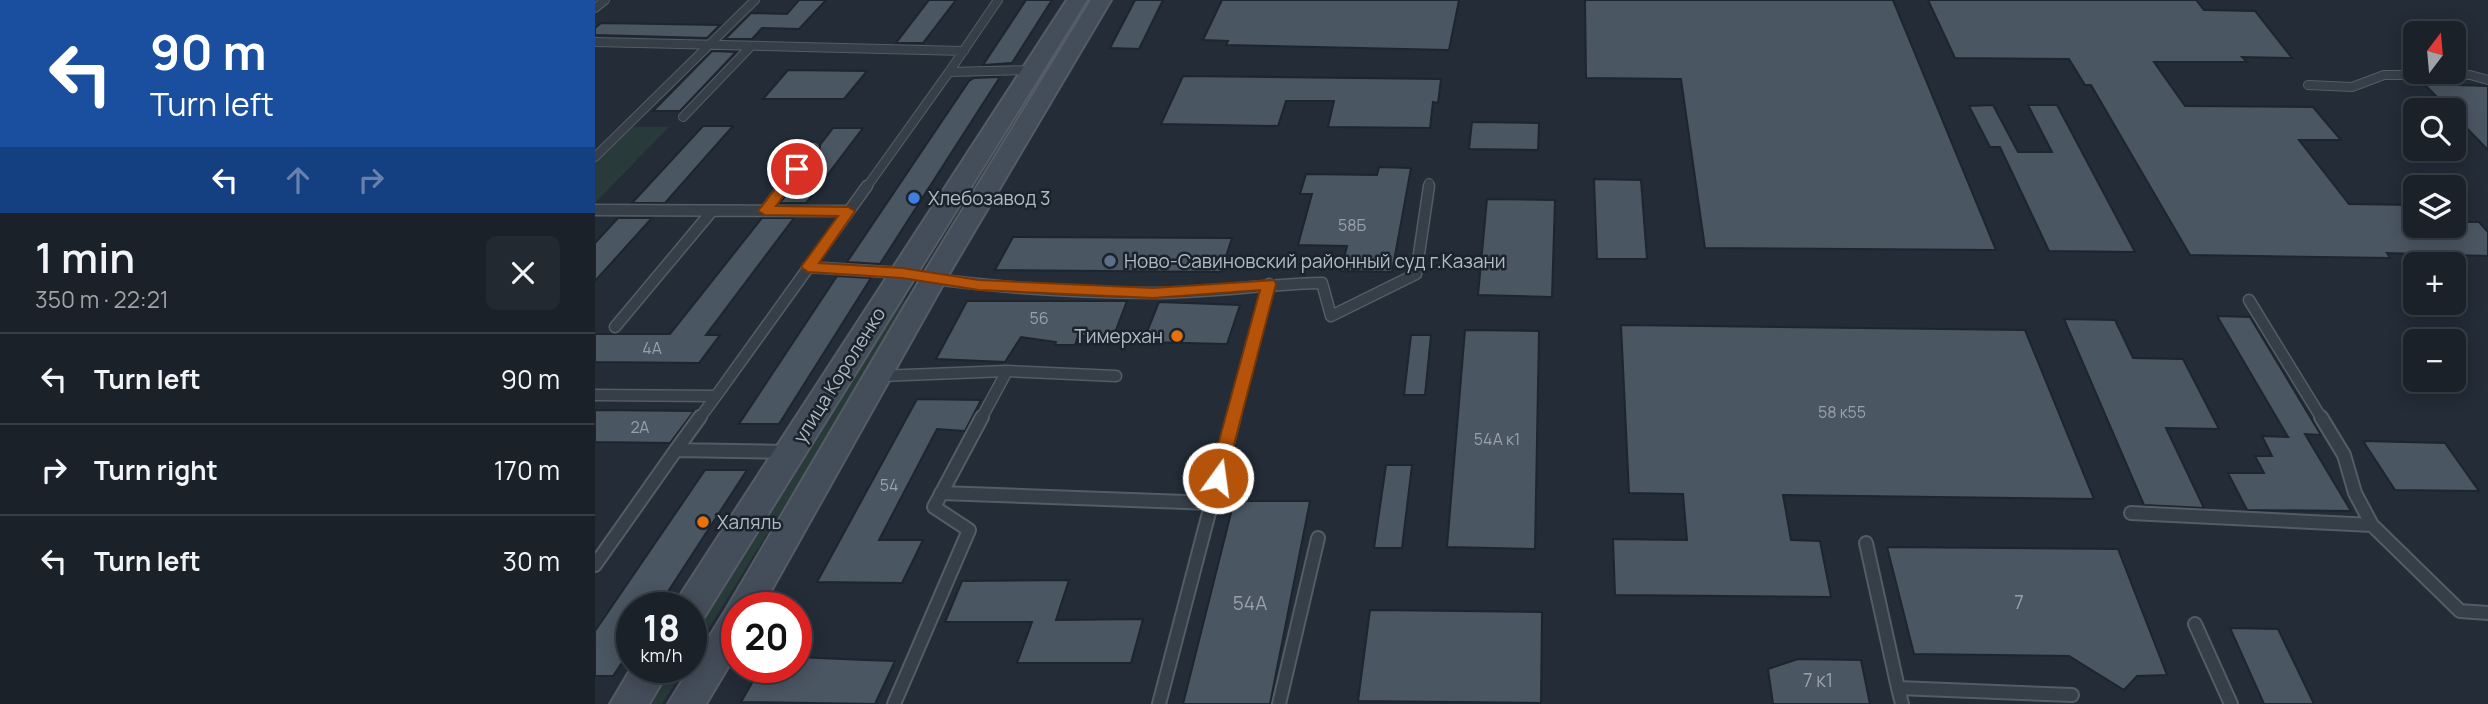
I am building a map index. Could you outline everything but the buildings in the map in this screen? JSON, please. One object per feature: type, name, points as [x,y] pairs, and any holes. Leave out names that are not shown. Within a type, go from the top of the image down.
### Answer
[{"type":"street","name":"улица Короленко","points":[[753,592],[933,279],[1077,0]]},
{"type":"street","name":"улица Короленко","points":[[701,592],[792,452],[902,273],[1044,64],[1101,0]]},
{"type":"street","points":[[902,273],[933,279]]},
{"type":"street","points":[[686,704],[721,646]]},
{"type":"street","points":[[628,704],[642,683]]},
{"type":"lane","points":[[595,8],[605,0]]},
{"type":"lane","points":[[595,157],[755,0]]},
{"type":"lane","points":[[595,565],[998,0]]},
{"type":"lane","points":[[595,42],[964,51]]},
{"type":"lane","points":[[683,117],[751,46]]},
{"type":"lane","points":[[949,72],[1044,64]]},
{"type":"lane","points":[[2308,85],[2352,87],[2384,75],[2469,75],[2488,80]]},
{"type":"lane","points":[[765,211],[814,148]]},
{"type":"lane","points":[[933,279],[979,285],[1153,293],[1269,284],[1322,283],[1331,316],[1416,274],[1429,183]]},
{"type":"lane","points":[[595,210],[848,211]]},
{"type":"lane","points":[[615,327],[712,211]]},
{"type":"lane","points":[[808,267],[902,273]]},
{"type":"lane","points":[[1159,704],[1269,284]]},
{"type":"lane","points":[[2249,300],[2344,455],[2355,493],[2372,525],[2460,611],[2488,613]]},
{"type":"lane","points":[[877,376],[933,376],[1007,371],[1116,376]]},
{"type":"lane","points":[[894,704],[969,530],[934,507],[1007,371]]},
{"type":"lane","points":[[595,395],[716,396]]},
{"type":"lane","points":[[676,450],[792,452]]},
{"type":"lane","points":[[941,493],[1212,503]]},
{"type":"lane","points":[[2131,513],[2372,525]]},
{"type":"lane","points":[[1279,704],[1318,538]]},
{"type":"lane","points":[[1866,543],[1902,704]]},
{"type":"lane","points":[[2195,624],[2231,704]]},
{"type":"lane","points":[[1898,688],[2072,695]]},
{"type":"shaded area","points":[[1050,72],[938,251],[935,251],[1044,73]]},
{"type":"shaded area","points":[[628,127],[669,127],[595,203],[595,159]]},
{"type":"shaded area","points":[[903,300],[912,300],[731,592],[721,592],[721,609],[707,631],[707,610]]},
{"type":"shaded area","points":[[661,683],[675,683],[662,704],[648,704]]},
{"type":"place","name":"Хлебозавод 3","points":[[914,198]]},
{"type":"place","name":"Ново-Савиновский районный суд г.Казани","points":[[1110,261]]},
{"type":"place","name":"Тимерхан","points":[[1177,336]]},
{"type":"place","name":"Халяль","points":[[703,522]]},
{"type":"route","points":[[797,169],[765,211],[848,211],[808,267],[902,273],[964,284],[1153,293],[1269,284],[1218,478]]}]
